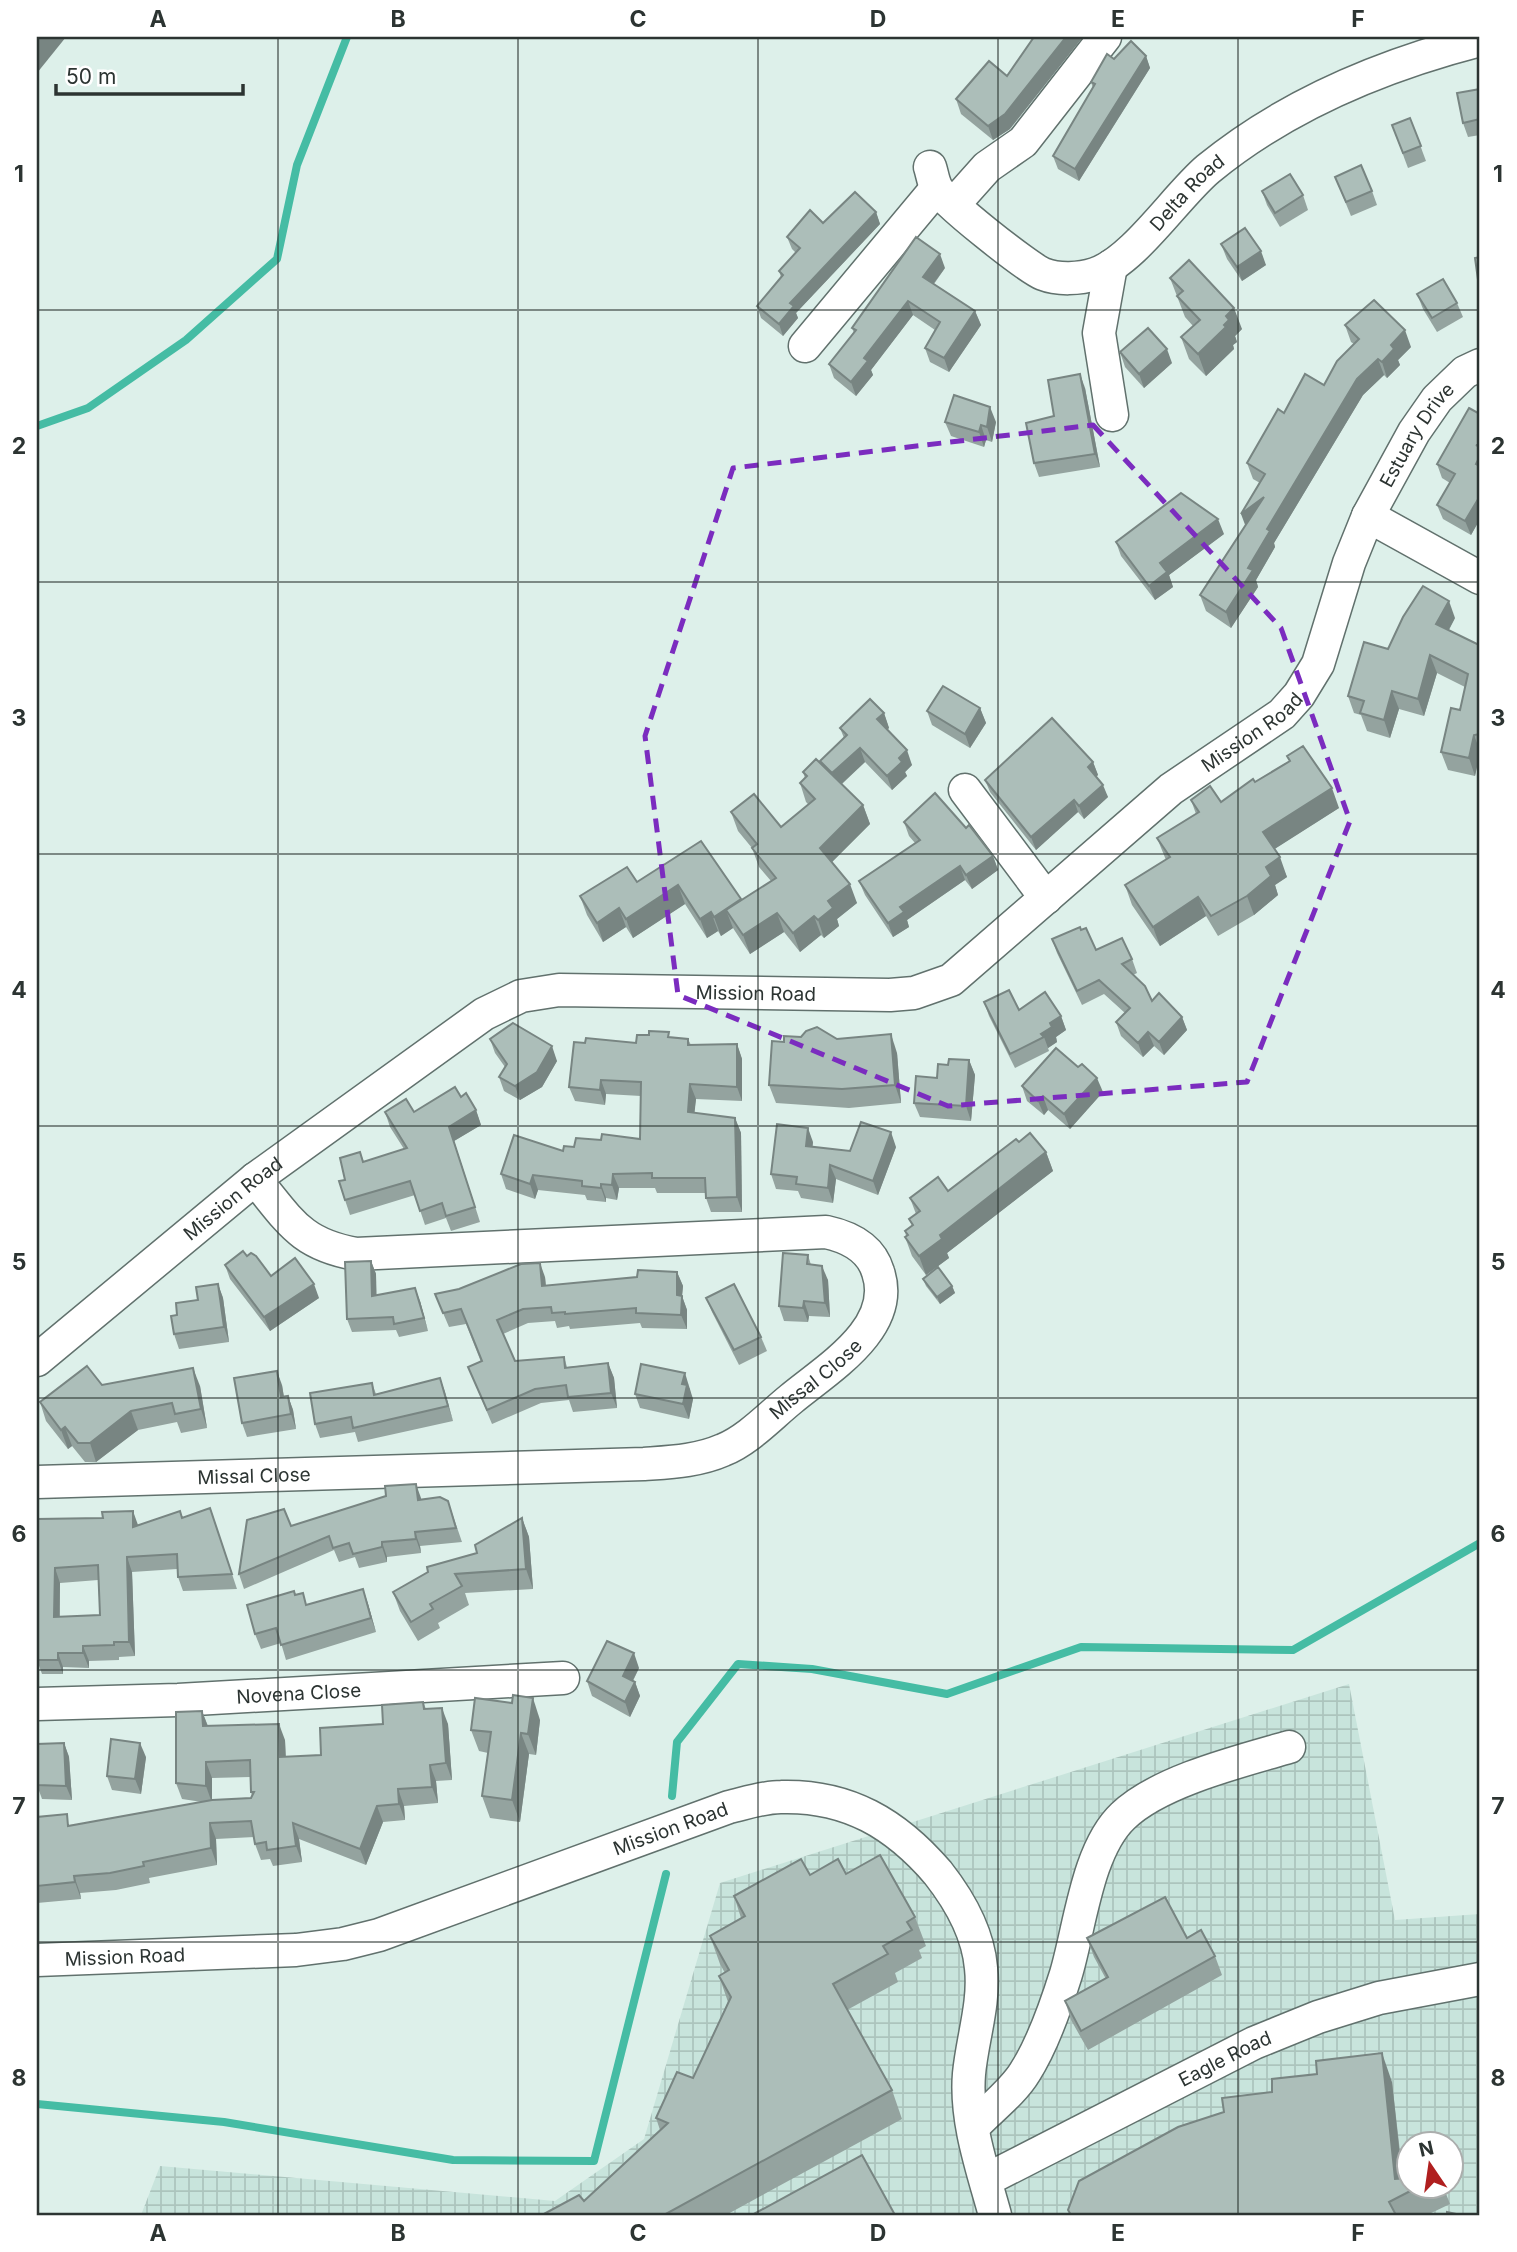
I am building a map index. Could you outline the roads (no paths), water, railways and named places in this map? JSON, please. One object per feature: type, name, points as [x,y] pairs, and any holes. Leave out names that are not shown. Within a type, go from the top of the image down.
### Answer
[{"type":"street","points":[[805,346],[940,187],[987,167],[1023,142],[1105,37]]},
{"type":"street","name":"Delta Road","points":[[940,187],[1018,259],[1043,274],[1080,277],[1111,266],[1205,172],[1254,134],[1347,86],[1415,59],[1480,40]]},
{"type":"street","points":[[1111,266],[1099,333],[1111,415]]},
{"type":"street","name":"Estuary Drive","points":[[1368,516],[1414,432],[1437,399],[1465,372],[1480,365]]},
{"type":"street","points":[[1368,516],[1480,578]]},
{"type":"street","name":"Mission Road","points":[[37,1360],[255,1180],[484,1014],[521,996],[559,990],[890,995],[914,993],[935,987],[964,971],[1171,789],[1282,714],[1299,695],[1318,664],[1349,563],[1368,516]]},
{"type":"street","points":[[965,790],[1046,898]]},
{"type":"street","name":"Missal Close","points":[[37,1482],[617,1465],[701,1458],[725,1450],[751,1432],[848,1352],[872,1324],[881,1303],[882,1282],[868,1253],[855,1241],[826,1232],[356,1254],[331,1249],[307,1238],[255,1180]]},
{"type":"street","name":"Novena Close","points":[[37,1704],[178,1700],[563,1678]]},
{"type":"street","points":[[974,2126],[1024,2074],[1035,2053],[1065,1975],[1092,1875],[1111,1829],[1124,1815],[1150,1797],[1226,1765],[1289,1747]]},
{"type":"street","name":"Mission Road","points":[[37,1959],[296,1950],[343,1944],[379,1935],[729,1807],[781,1797],[837,1803],[883,1821],[917,1849],[955,1895],[975,1934],[982,1970],[969,2076],[974,2126],[995,2215]]},
{"type":"street","name":"Eagle Road","points":[[986,2180],[1254,2043],[1379,1998],[1480,1979]]},
{"type":"waterway","points":[[37,426],[88,408],[186,340],[277,259],[297,165],[347,37]]},
{"type":"waterway","points":[[672,1796],[677,1742],[738,1664],[812,1669],[947,1694],[1081,1647],[1293,1650],[1480,1543]]},
{"type":"waterway","points":[[37,2104],[224,2122],[453,2160],[594,2161],[666,1874]]}]
